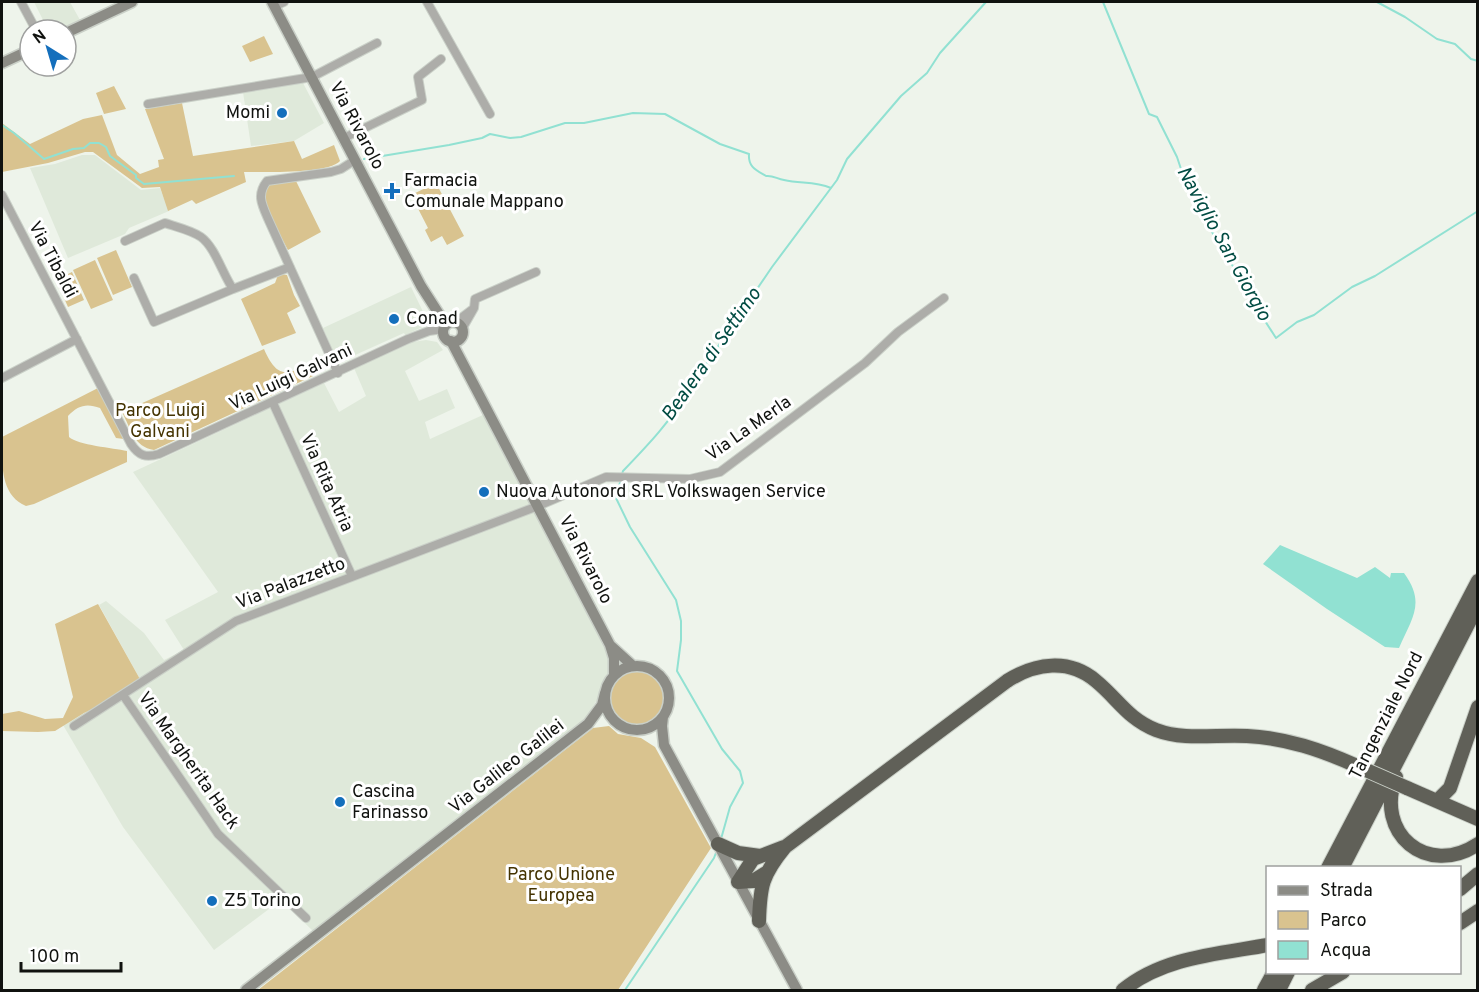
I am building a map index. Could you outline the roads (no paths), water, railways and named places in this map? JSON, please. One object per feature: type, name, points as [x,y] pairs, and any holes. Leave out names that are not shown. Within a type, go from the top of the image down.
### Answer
[{"type":"highway","name":"Tangenziale Nord","points":[[1329,866],[1478,581]]},
{"type":"highway","name":"Tangenziale Nord","points":[[1343,866],[1478,605]]},
{"type":"highway","points":[[738,882],[750,862],[785,847],[1007,681],[1027,670],[1045,665],[1065,666],[1086,674],[1101,685],[1131,716],[1164,733],[1181,736],[1234,735],[1273,739],[1317,749],[1472,817]]},
{"type":"highway","points":[[1472,817],[1457,796],[1455,776],[1478,707]]},
{"type":"highway","points":[[1407,741],[1390,792],[1390,812],[1396,829],[1409,844],[1418,850],[1436,856],[1457,855],[1478,844]]},
{"type":"highway","points":[[1431,799],[1455,776]]},
{"type":"highway","points":[[719,845],[738,853],[760,856]]},
{"type":"highway","points":[[759,921],[761,892],[766,873],[785,847]]},
{"type":"highway","points":[[738,882],[753,881],[766,873]]},
{"type":"highway","points":[[1461,888],[1478,874]]},
{"type":"highway","points":[[1461,897],[1478,884]]},
{"type":"highway","points":[[1461,922],[1478,911]]},
{"type":"highway","points":[[1123,990],[1152,972],[1178,962],[1263,950]]},
{"type":"highway","points":[[1134,990],[1180,968],[1263,950]]},
{"type":"highway","points":[[1264,990],[1273,974]]},
{"type":"highway","points":[[1278,990],[1287,974]]},
{"type":"highway","points":[[1312,990],[1340,974]]},
{"type":"main road","points":[[78,27],[132,2]]},
{"type":"main road","points":[[277,3],[312,78]]},
{"type":"main road","points":[[2,63],[18,56]]},
{"type":"main road","name":"Via Rivarolo","points":[[312,78],[433,305],[451,330],[461,363],[610,645],[614,658],[614,675]]},
{"type":"main road","name":"Via Rivarolo","points":[[610,645],[633,666]]},
{"type":"main road","points":[[663,717],[653,726],[641,730],[621,726],[608,712],[605,693],[614,675],[622,669],[633,666],[651,668],[665,681],[669,699],[662,726],[664,745],[796,990]]},
{"type":"main road","name":"Via Galileo Galilei","points":[[246,990],[588,724],[602,705],[605,693]]},
{"type":"main road","name":"Via Galileo Galilei","points":[[588,724],[599,720],[609,720],[621,726]]},
{"type":"main road","points":[[641,730],[664,745]]},
{"type":"street","points":[[21,2],[30,18]]},
{"type":"street","points":[[428,2],[448,55],[490,114]]},
{"type":"street","points":[[312,78],[377,43]]},
{"type":"street","points":[[344,138],[422,100],[418,77],[448,55]]},
{"type":"street","name":"Via Rivarolo","points":[[148,104],[312,78]]},
{"type":"street","points":[[338,373],[260,201],[261,188],[267,181],[331,172],[342,169],[355,160]]},
{"type":"street","name":"Via Tibaldi","points":[[2,195],[134,448]]},
{"type":"street","points":[[125,241],[165,223],[202,237],[221,264],[225,278],[233,289]]},
{"type":"street","points":[[134,278],[154,322],[290,267]]},
{"type":"street","points":[[451,330],[474,308],[476,299],[536,272]]},
{"type":"street","name":"Via La Merla","points":[[538,506],[606,477],[690,479],[720,472],[865,363],[898,332],[944,298]]},
{"type":"street","name":"Via Luigi Galvani","points":[[134,448],[141,455],[149,457],[159,454],[429,331],[451,330]]},
{"type":"street","points":[[2,378],[77,339]]},
{"type":"street","name":"Via Rita Atria","points":[[273,403],[352,576]]},
{"type":"street","name":"Via Palazzetto","points":[[74,726],[236,621],[538,506]]},
{"type":"street","name":"Via Margherita Hack","points":[[123,695],[218,834],[306,918]]},
{"type":"water","points":[[1280,545],[1357,578],[1375,567],[1390,578],[1391,573],[1404,573],[1411,584],[1416,602],[1412,619],[1399,648],[1385,647],[1263,564]]},
{"type":"waterway","name":"Bealera di Settimo","points":[[622,474],[675,411],[772,267],[837,180],[847,159],[901,96],[927,73],[940,53],[986,2]]},
{"type":"waterway","name":"Naviglio San Giorgio","points":[[1103,2],[1149,114],[1157,117],[1177,157],[1189,193],[1276,338],[1297,322],[1314,315],[1352,287],[1375,276],[1478,211]]},
{"type":"waterway","points":[[1377,2],[1405,17],[1437,39],[1455,44],[1471,59],[1478,61]]},
{"type":"waterway","points":[[364,159],[449,145],[490,134],[510,138],[521,137],[565,123],[584,123],[633,113],[665,114],[720,144],[749,154],[751,165],[766,176],[831,188]]},
{"type":"waterway","points":[[2,125],[44,159],[73,149],[84,148],[90,143],[99,143],[106,147],[110,156],[136,175],[136,178],[144,184],[234,176]]},
{"type":"waterway","name":"Bealera di Settimo","points":[[621,480],[615,496],[630,527],[676,600],[681,621],[677,671],[722,749],[740,771],[743,783],[730,807],[721,839]]},
{"type":"waterway","name":"Bealera di Settimo","points":[[625,990],[714,858],[717,850]]},
{"type":"place","name":"Momi","points":[[282,113]]},
{"type":"place","name":"Farmacia Comunale Mappano","points":[[392,191]]},
{"type":"place","name":"Conad","points":[[394,319]]},
{"type":"place","name":"Nuova Autonord SRL Volkswagen Service","points":[[484,492]]},
{"type":"place","name":"Cascina Farinasso","points":[[340,802]]},
{"type":"place","name":"Z5 Torino","points":[[212,901]]},
{"type":"park label","name":"Parco Luigi Galvani","points":[[160,421]]},
{"type":"park label","name":"Parco Unione Europea","points":[[561,885]]}]
